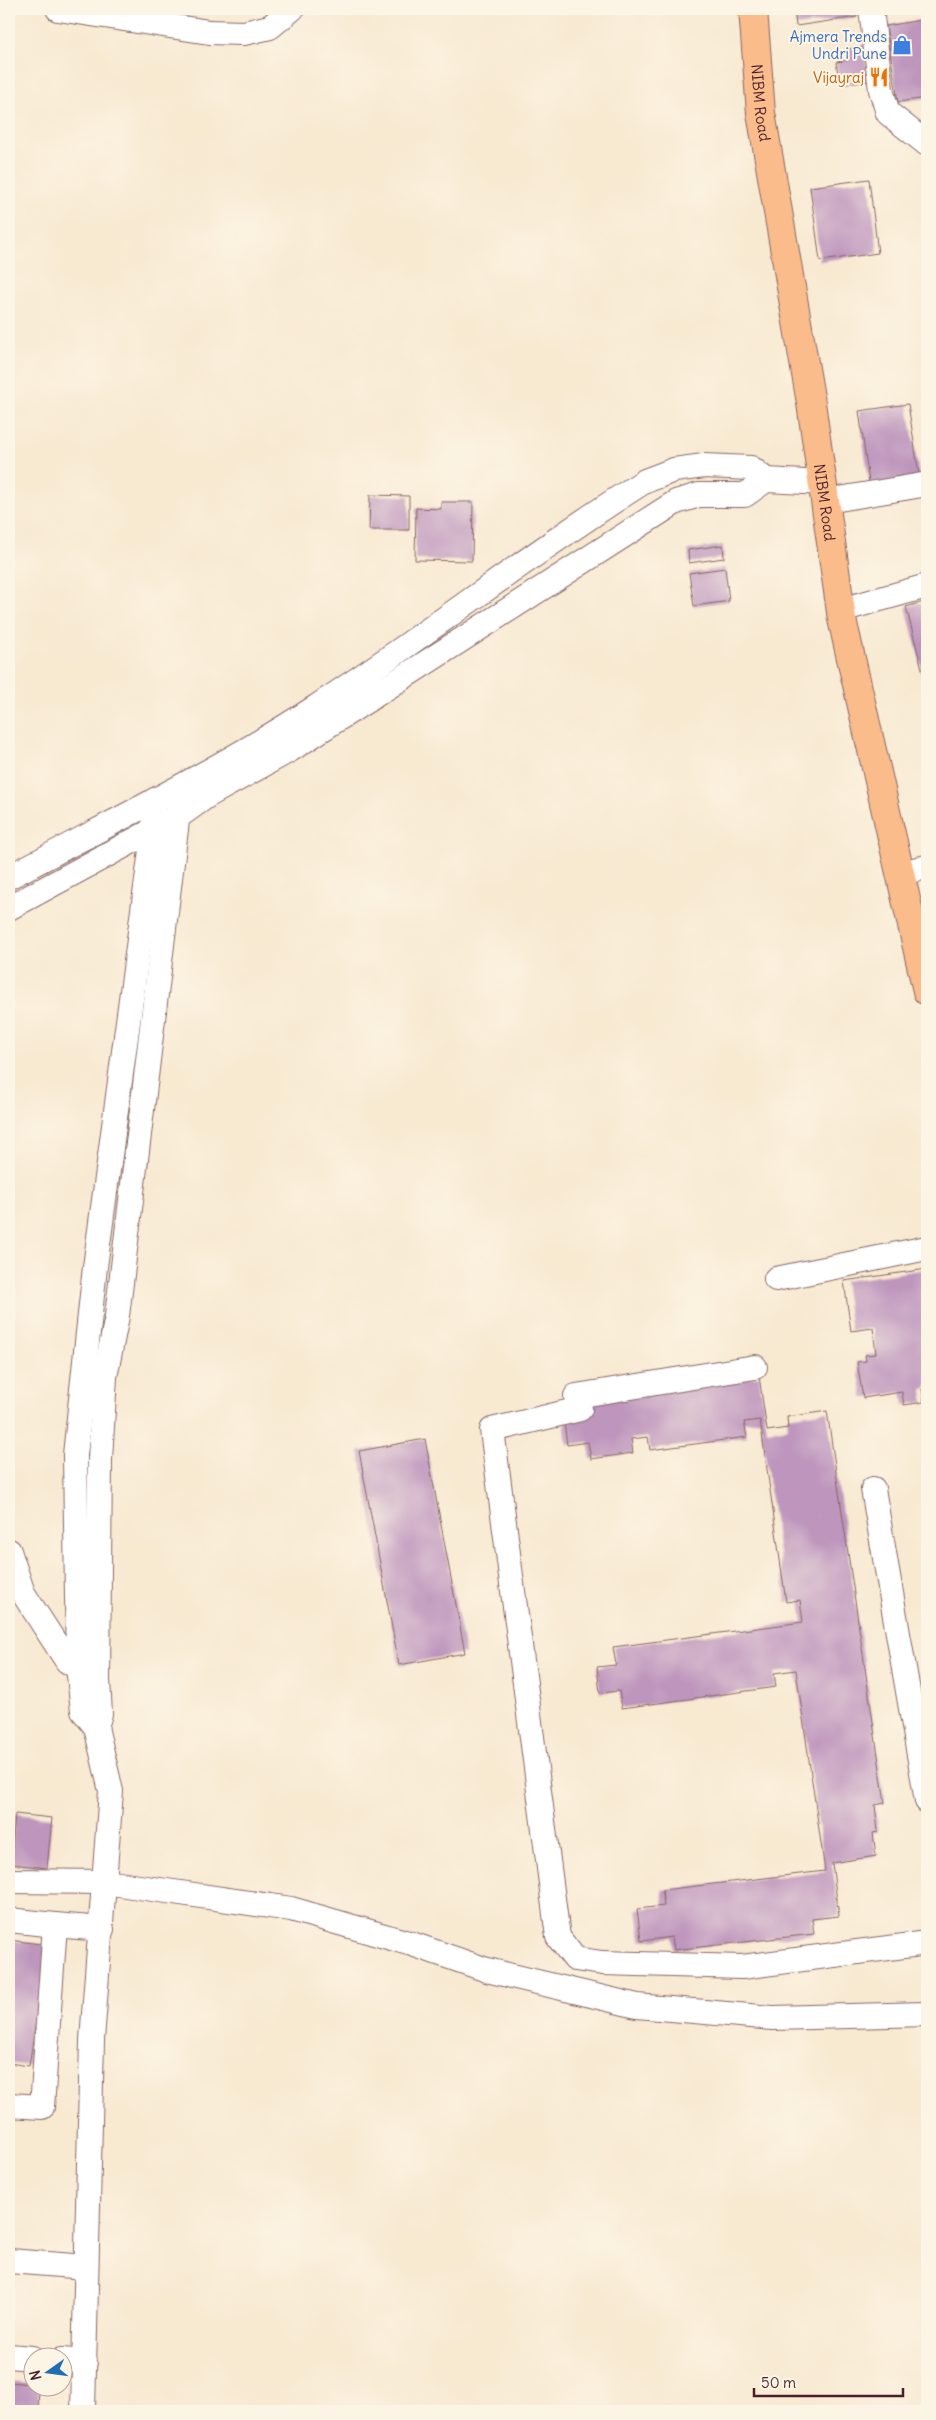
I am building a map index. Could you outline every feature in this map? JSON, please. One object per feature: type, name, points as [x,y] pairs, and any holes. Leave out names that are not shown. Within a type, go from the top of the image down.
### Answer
[{"type":"main road","name":"NIBM Road","points":[[753,9],[761,113],[825,492],[841,610],[900,873],[926,976]]},
{"type":"street","points":[[58,9],[208,32],[244,33],[270,27],[292,9]]},
{"type":"street","points":[[871,9],[881,90],[888,113],[927,144]]},
{"type":"street","points":[[9,877],[181,788],[315,708],[645,481],[674,470],[704,466],[751,468],[766,480],[825,492],[922,485]]},
{"type":"street","points":[[9,908],[154,828],[180,816],[207,796],[290,750],[676,502],[699,495],[745,495],[766,480]]},
{"type":"street","points":[[841,610],[927,586]]},
{"type":"street","points":[[96,1727],[100,1714],[98,1680],[100,1459],[105,1377],[117,1316],[180,816],[181,788]]},
{"type":"street","points":[[83,2411],[74,2361],[86,2267],[92,2040],[102,1929],[111,1790],[96,1727],[82,1711],[78,1667],[75,1455],[95,1267],[154,828],[155,800]]},
{"type":"street","points":[[900,873],[927,867]]},
{"type":"street","points":[[776,1279],[927,1248]]},
{"type":"street","points":[[755,1367],[576,1396],[580,1409],[492,1430],[558,1937],[575,1959],[602,1963],[742,1967],[927,1943]]},
{"type":"street","points":[[873,1489],[927,1801]]},
{"type":"street","points":[[9,1551],[23,1593],[67,1660],[98,1680]]},
{"type":"street","points":[[9,1881],[105,1882],[292,1909],[412,1944],[487,1970],[637,2006],[772,2018],[927,2014]]},
{"type":"street","points":[[9,1920],[102,1929]]},
{"type":"street","points":[[9,2105],[42,2107],[55,1925]]},
{"type":"street","points":[[9,2261],[86,2267]]},
{"type":"street","points":[[9,2356],[22,2357]]},
{"type":"building","points":[[168,9],[182,9],[174,15]]},
{"type":"building","points":[[261,9],[276,9],[271,15]]},
{"type":"building","points":[[794,9],[856,9],[857,17],[796,26]]},
{"type":"building","points":[[927,19],[927,98],[898,102],[886,26]]},
{"type":"building","points":[[864,47],[869,81],[840,85],[836,62],[849,60],[847,49]]},
{"type":"building","points":[[869,179],[878,253],[820,261],[810,187]]},
{"type":"building","points":[[908,404],[920,481],[870,489],[859,411]]},
{"type":"building","points":[[370,495],[409,496],[409,530],[369,530]]},
{"type":"building","points":[[441,502],[473,502],[472,561],[415,560],[416,508],[441,509]]},
{"type":"building","points":[[723,545],[724,558],[689,563],[688,550]]},
{"type":"building","points":[[725,568],[729,601],[694,606],[689,573]]},
{"type":"building","points":[[927,601],[927,688],[906,607]]},
{"type":"building","points":[[927,1269],[927,1388],[922,1389],[924,1402],[904,1405],[902,1392],[863,1398],[857,1362],[866,1361],[865,1355],[876,1354],[873,1328],[851,1331],[844,1281]]},
{"type":"building","points":[[759,1376],[767,1431],[788,1428],[787,1417],[827,1411],[885,1803],[875,1805],[878,1832],[873,1833],[876,1856],[832,1863],[839,1916],[812,1919],[814,1934],[674,1950],[672,1937],[641,1941],[637,1909],[664,1906],[662,1890],[825,1871],[796,1670],[774,1673],[776,1687],[622,1708],[619,1691],[600,1693],[597,1667],[616,1665],[613,1647],[803,1622],[800,1600],[786,1602],[760,1420],[744,1422],[747,1437],[650,1450],[648,1437],[631,1439],[633,1453],[591,1459],[588,1442],[567,1445],[564,1422],[588,1418],[586,1401]]},
{"type":"building","points":[[425,1439],[465,1653],[399,1665],[359,1451]]},
{"type":"building","points":[[15,1814],[52,1818],[47,1868],[11,1864]]},
{"type":"building","points":[[9,1940],[48,1945],[29,2066],[9,2063]]},
{"type":"building","points":[[9,2382],[22,2383],[22,2398],[39,2398],[38,2411],[9,2411]]},
{"type":"place","name":"Ajmera Trends Undri Pune","points":[[902,45]]},
{"type":"place","name":"Vijayraj","points":[[879,77]]}]
